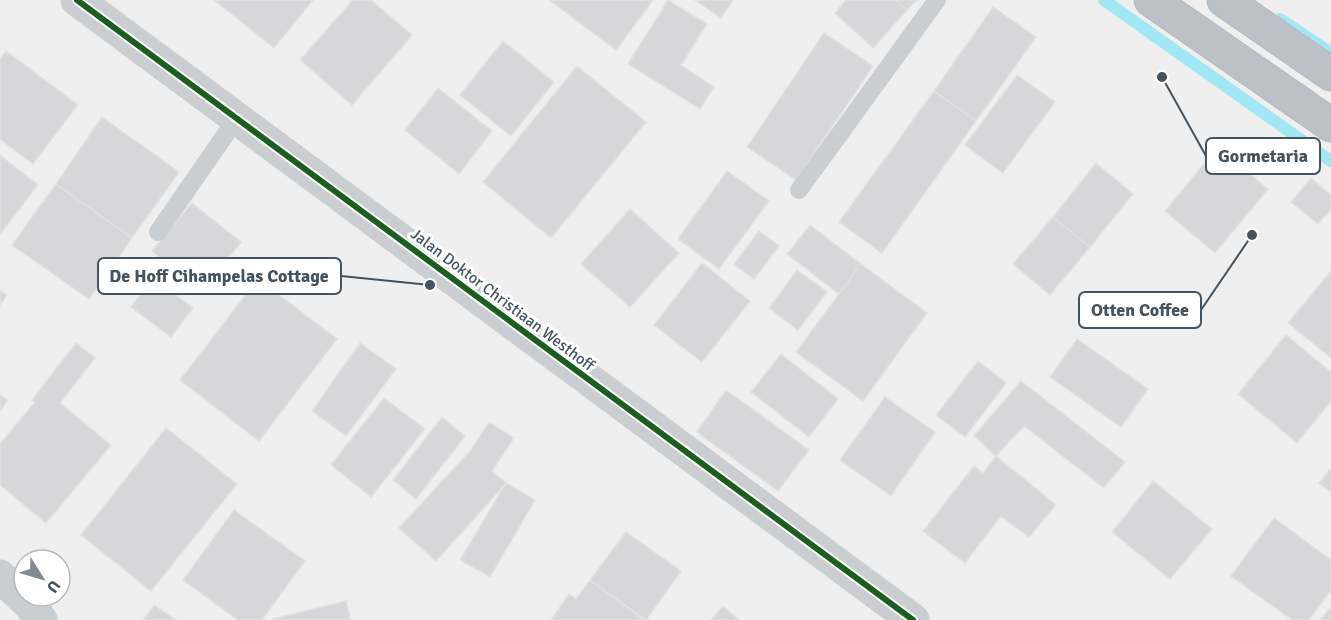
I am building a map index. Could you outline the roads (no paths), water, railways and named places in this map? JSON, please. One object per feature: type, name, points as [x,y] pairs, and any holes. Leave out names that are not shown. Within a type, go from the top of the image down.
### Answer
[{"type":"highway","points":[[1152,0],[1331,125]]},
{"type":"highway","points":[[1224,0],[1331,74]]},
{"type":"street","name":"Jalan Doktor Christiaan Westhoff","points":[[77,0],[913,620]]},
{"type":"street","points":[[0,576],[30,605],[41,620]]},
{"type":"lane","points":[[799,190],[937,0]]},
{"type":"lane","points":[[158,232],[237,118]]},
{"type":"waterway","points":[[1104,0],[1331,161]]},
{"type":"waterway","points":[[1280,19],[1331,53]]},
{"type":"place","name":"Gormetaria","points":[[1162,77]]},
{"type":"place","name":"Otten Coffee","points":[[1252,235]]},
{"type":"place","name":"De Hoff Cihampelas Cottage","points":[[430,285]]}]
